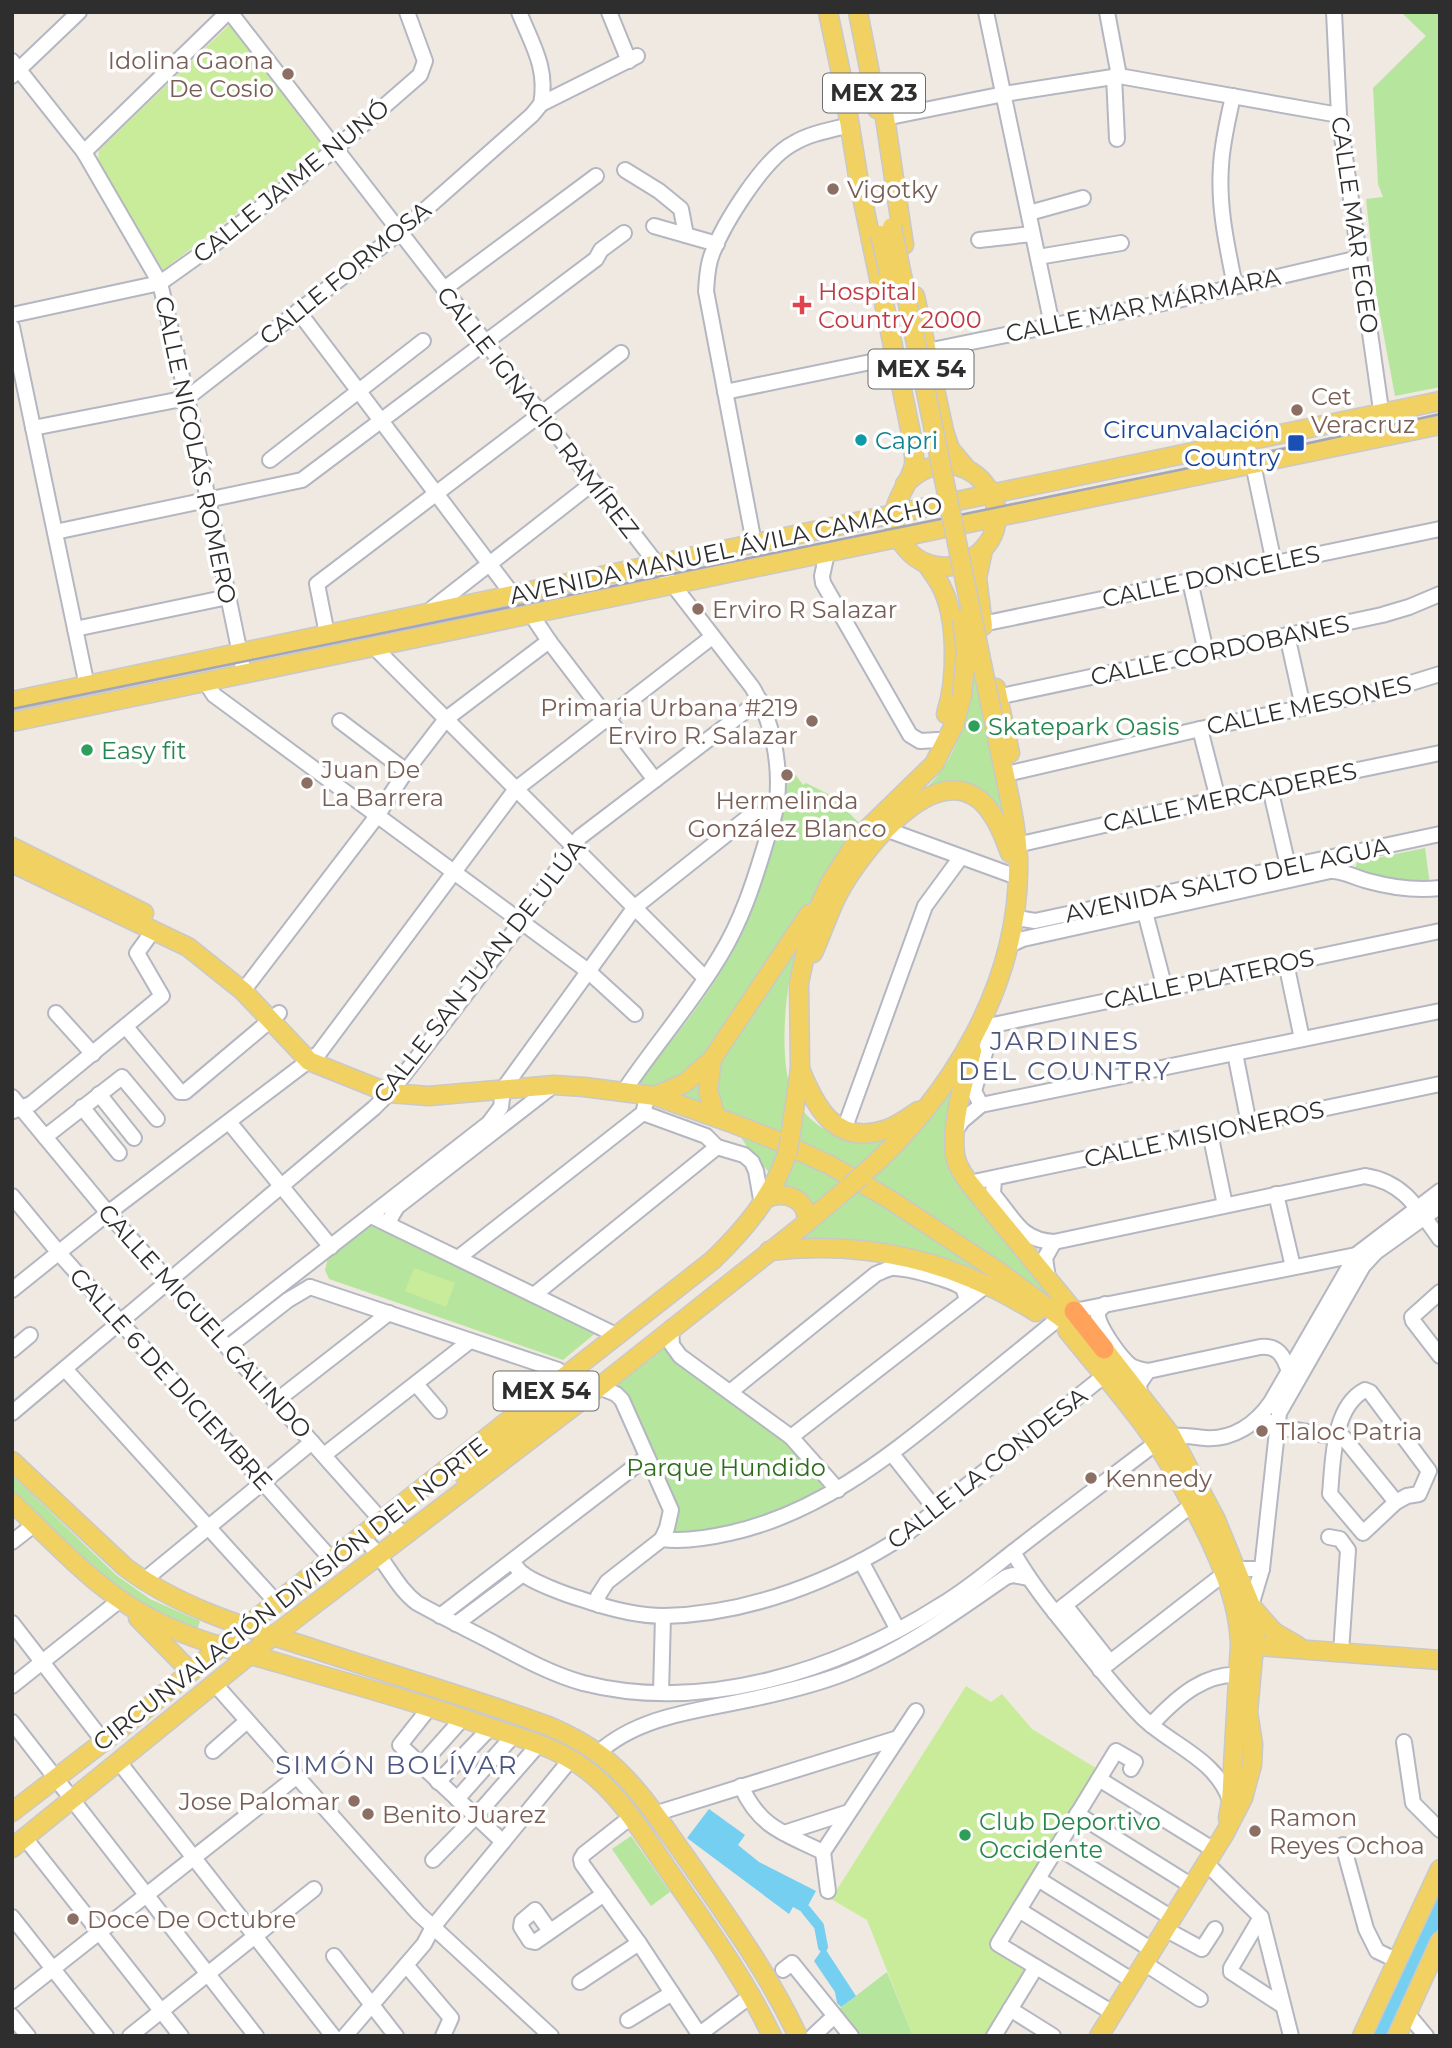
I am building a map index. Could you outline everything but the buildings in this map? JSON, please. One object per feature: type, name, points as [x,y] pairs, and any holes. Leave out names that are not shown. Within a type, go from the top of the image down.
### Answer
[{"type":"highway","points":[[1074,1311],[1104,1349]]},
{"type":"main road","name":"MEX 23","points":[[828,12],[859,182],[909,422],[914,464],[897,498],[894,514]]},
{"type":"main road","name":"MEX 23","points":[[858,12],[888,175]]},
{"type":"main road","name":"MEX 23","points":[[875,98],[881,104],[885,118],[899,225],[940,415],[950,449],[992,493]]},
{"type":"main road","name":"MEX 54","points":[[855,151],[886,231]]},
{"type":"main road","name":"MEX 54","points":[[886,231],[888,175]]},
{"type":"main road","name":"CIRCUNVALACIÓN DIVISIÓN DEL NORTE","points":[[18,1843],[250,1655],[259,1631],[276,1603],[713,1260],[741,1233],[779,1177],[789,1146],[800,1069],[799,984],[806,944],[824,894],[859,836],[934,764],[954,725],[962,696],[966,651],[960,603],[886,231]]},
{"type":"main road","name":"CIRCUNVALACIÓN DIVISIÓN DEL NORTE","points":[[12,1812],[227,1645],[259,1631],[377,1556],[806,1223],[887,1154],[911,1129],[986,1027],[1014,915],[1020,850],[886,231]]},
{"type":"main road","name":"AVENIDA MANUEL ÁVILA CAMACHO","points":[[12,701],[1440,401]]},
{"type":"main road","points":[[909,422],[916,432],[928,435],[938,427],[940,415]]},
{"type":"main road","name":"AVENIDA MANUEL ÁVILA CAMACHO","points":[[12,722],[1440,425]]},
{"type":"main road","points":[[905,485],[914,475],[940,464],[966,468]]},
{"type":"main road","points":[[894,514],[899,537],[915,557],[941,567],[957,565],[971,560],[984,550],[990,540],[997,516],[992,493]]},
{"type":"main road","name":"MEX 54","points":[[984,550],[977,582],[982,624],[1015,772],[1020,850]]},
{"type":"main road","name":"MEX 54","points":[[910,786],[938,740],[951,697],[954,665],[950,621],[942,586],[926,563]]},
{"type":"main road","points":[[942,586],[948,578],[957,574],[977,582]]},
{"type":"main road","points":[[799,984],[838,894],[885,829],[906,810],[931,796],[950,791],[968,793],[979,800],[991,813],[1008,847],[1017,877]]},
{"type":"main road","points":[[12,847],[193,937],[224,959],[314,1057],[394,1092],[429,1096],[554,1085],[651,1096],[716,1117],[830,1165],[957,1243],[1052,1317],[1163,1439],[1216,1520],[1244,1607],[1247,1645],[1233,1761],[1235,1805]]},
{"type":"main road","points":[[12,863],[188,947],[246,986]]},
{"type":"main road","points":[[651,1096],[685,1083],[712,1059],[824,894]]},
{"type":"main road","points":[[986,1027],[955,1131],[955,1156],[969,1183],[1074,1311]]},
{"type":"main road","points":[[712,1059],[708,1091],[716,1117]]},
{"type":"main road","points":[[800,1069],[822,1114],[844,1130],[860,1133],[884,1130],[933,1100]]},
{"type":"main road","points":[[764,1202],[781,1194],[795,1198],[806,1212],[806,1223]]},
{"type":"main road","points":[[769,1251],[819,1247],[872,1250],[938,1265],[988,1284],[1052,1317],[1104,1349],[1140,1396],[1193,1504],[1231,1571]]},
{"type":"main road","points":[[490,1469],[472,1479],[464,1476],[463,1471],[487,1455],[576,1382],[616,1335]]},
{"type":"main road","points":[[12,1461],[125,1567],[168,1595],[259,1631],[530,1719],[563,1732],[598,1753],[623,1775],[654,1814],[755,1956],[778,1993],[798,2036]]},
{"type":"main road","points":[[12,1502],[94,1581],[163,1625],[250,1655],[491,1727],[571,1759],[603,1784],[631,1817],[713,1934],[752,1995],[772,2036]]},
{"type":"main road","points":[[259,1631],[312,1584],[332,1560]]},
{"type":"main road","points":[[120,1600],[191,1672]]},
{"type":"main road","points":[[1244,1607],[1280,1637],[1301,1649]]},
{"type":"main road","points":[[191,1702],[215,1675],[227,1645],[222,1617]]},
{"type":"main road","points":[[1247,1645],[1440,1660]]},
{"type":"main road","points":[[1245,1676],[1273,1660],[1301,1649]]},
{"type":"main road","points":[[1099,2036],[1210,1856],[1249,1779],[1253,1752],[1245,1676]]},
{"type":"main road","points":[[1233,1761],[1253,1752]]},
{"type":"main road","points":[[1362,2036],[1440,1869]]},
{"type":"main road","points":[[1397,2036],[1440,1941]]},
{"type":"street","points":[[15,69],[79,12]]},
{"type":"street","points":[[83,152],[229,12]]},
{"type":"street","name":"CALLE IGNACIO RAMÍREZ","points":[[229,12],[760,700],[773,740],[777,801],[740,918],[705,978],[624,1091]]},
{"type":"street","name":"CALLE JAIME NUNÓ","points":[[12,315],[160,283],[212,246],[335,149],[420,75],[425,61],[407,12]]},
{"type":"street","points":[[519,12],[544,79],[541,104]]},
{"type":"street","name":"CALLE FORMOSA","points":[[33,428],[187,398],[400,232],[541,104],[633,59],[609,12]]},
{"type":"street","points":[[986,12],[1052,325]]},
{"type":"street","points":[[1107,12],[1116,76],[1117,139]]},
{"type":"street","name":"CALLE MAR EGEO","points":[[1335,12],[1339,115],[1381,413],[1387,436]]},
{"type":"street","name":"CALLE NICOLÁS ROMERO","points":[[15,69],[83,152],[160,283],[187,398],[244,673]]},
{"type":"street","points":[[885,118],[1004,94],[1116,76],[1339,115]]},
{"type":"street","points":[[1233,96],[1221,166],[1221,194],[1222,218],[1235,286]]},
{"type":"street","points":[[754,543],[706,291],[707,272],[717,243],[735,210],[766,166],[791,143],[818,132],[850,125]]},
{"type":"street","points":[[625,170],[659,191],[681,209],[685,235]]},
{"type":"street","points":[[444,289],[596,176]]},
{"type":"street","points":[[1029,213],[1083,198]]},
{"type":"street","points":[[654,226],[717,243]]},
{"type":"street","points":[[55,532],[302,480],[596,259],[601,250],[624,233]]},
{"type":"street","points":[[979,240],[1032,234]]},
{"type":"street","points":[[1038,257],[1121,243]]},
{"type":"street","name":"CALLE MAR MÁRMARA","points":[[927,351],[1359,258]]},
{"type":"street","points":[[298,311],[513,595]]},
{"type":"street","points":[[12,327],[87,686]]},
{"type":"street","points":[[270,460],[423,341]]},
{"type":"street","points":[[327,634],[317,584],[621,353]]},
{"type":"street","points":[[725,392],[895,357]]},
{"type":"street","points":[[1252,464],[1274,563]]},
{"type":"street","points":[[427,612],[593,483]]},
{"type":"street","name":"CALLE DONCELES","points":[[982,624],[1440,529]]},
{"type":"street","points":[[827,552],[821,579],[911,735],[920,741],[938,740]]},
{"type":"street","points":[[1190,581],[1206,652]]},
{"type":"street","name":"CALLE CORDOBANES","points":[[997,697],[1382,615],[1440,594]]},
{"type":"street","points":[[75,629],[228,597]]},
{"type":"street","points":[[531,614],[655,780]]},
{"type":"street","points":[[1287,635],[1303,707]]},
{"type":"street","points":[[12,1290],[108,1213],[314,1057],[516,789],[712,637]]},
{"type":"street","points":[[246,986],[377,816],[406,771],[446,719],[549,641]]},
{"type":"street","points":[[375,645],[705,978]]},
{"type":"street","name":"CALLE MESONES","points":[[1015,772],[1200,729],[1388,690],[1440,674]]},
{"type":"street","points":[[206,683],[214,695],[522,920],[588,971],[635,1014]]},
{"type":"street","name":"CALLE SAN JUAN DE ULÚA","points":[[12,1413],[394,1092],[580,837],[760,700]]},
{"type":"street","points":[[340,721],[406,771]]},
{"type":"street","points":[[1200,729],[1218,799]]},
{"type":"street","name":"CALLE MERCADERES","points":[[1020,850],[1218,799],[1440,753]]},
{"type":"street","points":[[1270,788],[1288,866]]},
{"type":"street","points":[[217,1335],[489,1123],[501,1107],[503,1089],[635,907],[747,818],[760,815],[772,819]]},
{"type":"street","points":[[885,829],[1017,877]]},
{"type":"street","name":"AVENIDA SALTO DEL AGUA","points":[[1006,952],[1012,944],[1023,939],[1145,912],[1189,895],[1288,866],[1440,834]]},
{"type":"street","points":[[1359,878],[1352,869],[1352,861],[1356,854],[1363,850]]},
{"type":"street","points":[[844,1130],[925,906],[961,857]]},
{"type":"street","name":"AVENIDA SALTO DEL AGUA","points":[[1014,915],[1035,921],[1330,871],[1393,886],[1440,888]]},
{"type":"street","points":[[1145,912],[1165,989]]},
{"type":"street","name":"CALLE PLATEROS","points":[[986,1027],[1440,931]]},
{"type":"street","points":[[15,1106],[31,1104],[162,996],[137,953],[150,935]]},
{"type":"street","points":[[1286,963],[1302,1039]]},
{"type":"street","points":[[955,1131],[962,1121],[981,1105],[1440,1011]]},
{"type":"street","points":[[56,1013],[93,1054]]},
{"type":"street","points":[[125,1027],[180,1092],[185,1092],[275,1017]]},
{"type":"street","points":[[1235,1053],[1250,1124]]},
{"type":"street","points":[[45,1137],[122,1077],[157,1119]]},
{"type":"street","name":"CALLE MISIONEROS","points":[[969,1183],[1440,1084]]},
{"type":"street","points":[[390,1225],[391,1216],[397,1207],[554,1085]]},
{"type":"street","points":[[969,1090],[981,1105]]},
{"type":"street","points":[[99,1094],[134,1138]]},
{"type":"street","points":[[458,1258],[643,1113],[651,1096]]},
{"type":"street","name":"CALLE MIGUEL GALINDO","points":[[15,1106],[382,1521],[389,1520],[404,1535]]},
{"type":"street","points":[[82,1107],[119,1153]]},
{"type":"street","points":[[643,1113],[706,1136],[717,1147],[738,1152],[751,1162],[756,1171],[764,1202]]},
{"type":"street","points":[[229,1122],[331,1247]]},
{"type":"street","points":[[1210,1133],[1226,1205]]},
{"type":"street","points":[[534,1295],[717,1147]]},
{"type":"street","points":[[994,1179],[993,1194],[1026,1233],[1040,1241],[1054,1242],[1365,1176],[1395,1185],[1440,1239]]},
{"type":"street","points":[[1244,1607],[1262,1569],[1277,1427],[1282,1407],[1360,1271],[1376,1252],[1421,1213],[1440,1191]]},
{"type":"street","points":[[1276,1194],[1293,1267]]},
{"type":"street","name":"CALLE 6 DE DICIEMBRE","points":[[12,1196],[332,1560]]},
{"type":"street","points":[[1074,1311],[1356,1255],[1421,1213],[1440,1206]]},
{"type":"street","points":[[370,1216],[616,1335]]},
{"type":"street","points":[[1048,1278],[1045,1258],[1054,1242]]},
{"type":"street","points":[[872,1250],[879,1259],[876,1274]]},
{"type":"street","points":[[1252,1424],[1263,1414],[1289,1372],[1356,1255]]},
{"type":"street","points":[[310,1287],[313,1261]]},
{"type":"street","points":[[730,1392],[876,1274],[899,1268],[949,1280],[963,1288],[967,1299]]},
{"type":"street","points":[[792,1437],[988,1284]]},
{"type":"street","points":[[228,1347],[288,1300],[310,1287],[558,1370],[564,1377]]},
{"type":"street","points":[[1440,1292],[1412,1317],[1440,1356]]},
{"type":"street","points":[[1105,1304],[1098,1312],[1099,1325],[1128,1364],[1138,1370],[1148,1371],[1268,1346],[1282,1353],[1289,1372]]},
{"type":"street","points":[[276,1401],[389,1313]]},
{"type":"street","points":[[662,1539],[675,1541],[744,1530],[807,1506],[838,1490],[892,1454],[1052,1317]]},
{"type":"street","points":[[671,1328],[674,1350],[792,1437],[838,1490]]},
{"type":"street","points":[[12,1350],[30,1335]]},
{"type":"street","points":[[324,1455],[470,1341]]},
{"type":"street","points":[[65,1369],[276,1603]]},
{"type":"street","points":[[1140,1396],[1139,1384],[1148,1371]]},
{"type":"street","name":"CALLE LA CONDESA","points":[[512,1561],[523,1574],[570,1596],[599,1605],[663,1616],[707,1613],[741,1606],[822,1580],[862,1561],[905,1535],[1105,1375]]},
{"type":"street","points":[[416,1384],[439,1410]]},
{"type":"street","points":[[598,1387],[620,1396],[671,1510],[662,1539],[607,1582],[598,1596],[599,1605]]},
{"type":"street","points":[[1361,1392],[1370,1392],[1429,1469],[1419,1494],[1396,1502],[1366,1532],[1360,1531],[1330,1494],[1336,1435],[1345,1413],[1361,1392]]},
{"type":"street","points":[[360,1538],[409,1597],[440,1616],[558,1675],[618,1690],[661,1693],[754,1683],[821,1663],[898,1630],[950,1599],[1163,1439],[1217,1438],[1265,1420],[1277,1427],[1336,1435],[1348,1440],[1396,1502]]},
{"type":"street","points":[[144,1581],[312,1442]]},
{"type":"street","points":[[892,1454],[937,1510]]},
{"type":"street","points":[[440,1616],[647,1457]]},
{"type":"street","points":[[1060,1609],[1193,1504]]},
{"type":"street","points":[[12,1542],[35,1524]]},
{"type":"street","points":[[1329,1537],[1343,1541],[1348,1550],[1341,1652]]},
{"type":"street","points":[[1013,1552],[1028,1578],[1060,1609],[1151,1725],[1214,1771],[1235,1805]]},
{"type":"street","points":[[862,1561],[898,1630]]},
{"type":"street","points":[[1105,1666],[1231,1571],[1262,1569]]},
{"type":"street","points":[[456,1624],[523,1574]]},
{"type":"street","points":[[598,1753],[612,1741],[645,1724],[669,1716],[755,1699],[848,1672],[937,1626],[1006,1577],[1013,1575],[1028,1578]]},
{"type":"street","points":[[12,1686],[120,1600]]},
{"type":"street","points":[[661,1693],[663,1616]]},
{"type":"street","points":[[12,1623],[104,1742]]},
{"type":"street","points":[[1151,1725],[1185,1693],[1200,1684],[1218,1676],[1245,1676]]},
{"type":"street","points":[[214,1683],[433,1927],[551,2036]]},
{"type":"street","points":[[723,1688],[717,1696],[725,1704]]},
{"type":"street","points":[[706,1708],[713,1698],[707,1690]]},
{"type":"street","points":[[430,1707],[400,1745],[503,1842]]},
{"type":"street","points":[[828,1891],[823,1852],[916,1712]]},
{"type":"street","points":[[421,1765],[463,1718]]},
{"type":"street","points":[[213,1751],[247,1721]]},
{"type":"street","points":[[12,1722],[256,2036]]},
{"type":"street","points":[[439,1782],[491,1727]]},
{"type":"street","points":[[457,1799],[514,1735]]},
{"type":"street","points":[[654,1814],[898,1738]]},
{"type":"street","points":[[1404,1742],[1413,1803],[1440,1830]]},
{"type":"street","points":[[433,1860],[539,1744]]},
{"type":"street","points":[[1113,2013],[998,1944],[1116,1751],[1135,1762],[1131,1769]]},
{"type":"street","points":[[345,2036],[424,1944],[433,1927],[571,1759]]},
{"type":"street","points":[[119,1762],[333,2036]]},
{"type":"street","points":[[12,2001],[296,1777]]},
{"type":"street","points":[[1099,1779],[1210,1856],[1261,1917],[1291,2036]]},
{"type":"street","points":[[741,1786],[750,1805],[766,1823],[823,1852]]},
{"type":"street","points":[[784,1833],[849,1812]]},
{"type":"street","points":[[1077,1814],[1192,1886]]},
{"type":"street","points":[[631,1817],[584,1854],[582,1864],[639,1943],[698,2035],[752,1995]]},
{"type":"street","points":[[18,1843],[99,1932],[181,2036]]},
{"type":"street","points":[[1343,1845],[1366,1929],[1377,1951],[1396,1960]]},
{"type":"street","points":[[1057,1847],[1202,1950],[1215,1929]]},
{"type":"street","points":[[1038,1878],[1148,1956],[1200,1999]]},
{"type":"street","points":[[130,2036],[314,1889]]},
{"type":"street","points":[[550,1931],[604,1894]]},
{"type":"street","points":[[1019,1910],[1133,1981]]},
{"type":"street","points":[[12,1917],[106,2036]]},
{"type":"street","points":[[1261,1917],[1231,1972],[1283,2006]]},
{"type":"street","points":[[580,1982],[639,1943]]},
{"type":"street","points":[[334,1956],[396,2036]]},
{"type":"street","points":[[783,1970],[792,1963],[851,2036]]},
{"type":"street","points":[[406,1965],[452,2018],[443,2036]]},
{"type":"street","points":[[994,2036],[1036,1967]]},
{"type":"street","points":[[628,2020],[672,1993]]},
{"type":"street","points":[[1010,2009],[1053,2036]]},
{"type":"street","points":[[1406,2012],[1426,2036]]},
{"type":"street","points":[[12,2016],[28,2036]]},
{"type":"street","points":[[813,2036],[829,2021]]},
{"type":"green space","points":[[1401,12],[1440,12],[1440,387],[1395,396],[1377,299],[1366,199],[1383,197],[1378,184],[1373,88],[1426,36]]},
{"type":"green space","points":[[229,25],[323,147],[163,270],[98,161],[99,150]]},
{"type":"green space","points":[[974,676],[1002,802],[1004,828],[974,791],[914,800],[938,775],[954,749],[967,713]]},
{"type":"green space","points":[[795,774],[803,785],[806,783],[832,796],[863,827],[815,911],[795,955],[787,994],[784,1038],[788,1078],[795,1100],[817,1124],[838,1135],[844,1135],[932,1114],[955,1082],[948,1145],[1065,1306],[990,1282],[793,1245],[808,1228],[784,1189],[749,1150],[729,1118],[627,1089],[659,1056],[689,1018],[717,978],[740,938],[768,858],[780,807],[782,782]]},
{"type":"green space","points":[[1425,848],[1430,885],[1396,883],[1355,870],[1357,862]]},
{"type":"green space","points":[[369,1225],[598,1331],[563,1360],[329,1279],[325,1270],[328,1258]]},
{"type":"green space","points":[[414,1268],[455,1283],[446,1307],[405,1291]]},
{"type":"green space","name":"Parque Hundido","points":[[662,1342],[792,1442],[831,1485],[800,1505],[731,1528],[676,1535],[614,1386]]},
{"type":"green space","points":[[12,1475],[116,1575],[150,1599],[200,1621],[197,1630],[144,1605],[97,1572],[12,1492]]},
{"type":"green space","name":"Club Deportivo Occidente","points":[[966,1686],[991,1702],[1002,1694],[1032,1729],[1099,1770],[989,1947],[1026,1971],[986,2036],[913,2036],[867,1920],[831,1899]]},
{"type":"green space","points":[[631,1836],[670,1892],[651,1906],[612,1849]]},
{"type":"green space","points":[[887,1972],[913,2036],[856,2036],[835,2012]]},
{"type":"water","points":[[709,1809],[745,1835],[738,1845],[759,1862],[816,1891],[804,1913],[793,1907],[789,1914],[687,1838]]},
{"type":"water","points":[[1440,1889],[1440,1925],[1388,2036],[1370,2036]]},
{"type":"water","points":[[824,1947],[856,1996],[841,2007],[837,2003],[835,1992],[814,1961]]},
{"type":"waterway","points":[[806,1910],[819,1926],[823,1947]]},
{"type":"railway","points":[[12,709],[1287,448],[1440,414]]},
{"type":"place","name":"Idolina Gaona De Cosio","points":[[288,74]]},
{"type":"place","name":"Vigotky","points":[[833,189]]},
{"type":"place","name":"Hospital Country 2000","points":[[802,305]]},
{"type":"place","name":"Cet Veracruz","points":[[1297,410]]},
{"type":"place","name":"Capri","points":[[861,440]]},
{"type":"place","name":"Circunvalación Country","points":[[1296,443]]},
{"type":"place","name":"Erviro R Salazar","points":[[698,609]]},
{"type":"place","name":"Primaria Urbana #219 Erviro R. Salazar","points":[[812,721]]},
{"type":"place","name":"Skatepark Oasis","points":[[974,726]]},
{"type":"place","name":"Easy fit","points":[[87,750]]},
{"type":"place","name":"Hermelinda González Blanco","points":[[787,775]]},
{"type":"place","name":"Juan De La Barrera","points":[[307,783]]},
{"type":"place","name":"Tlaloc Patria","points":[[1262,1431]]},
{"type":"place","name":"Kennedy","points":[[1091,1478]]},
{"type":"place","name":"Jose Palomar","points":[[354,1801]]},
{"type":"place","name":"Benito Juarez","points":[[368,1814]]},
{"type":"place","name":"Ramon Reyes Ochoa","points":[[1255,1831]]},
{"type":"place","name":"Club Deportivo Occidente","points":[[965,1835]]},
{"type":"place","name":"Doce De Octubre","points":[[73,1919]]},
{"type":"district","name":"JARDINES DEL COUNTRY","points":[[1065,1056]]},
{"type":"district","name":"SIMÓN BOLÍVAR","points":[[397,1765]]}]
